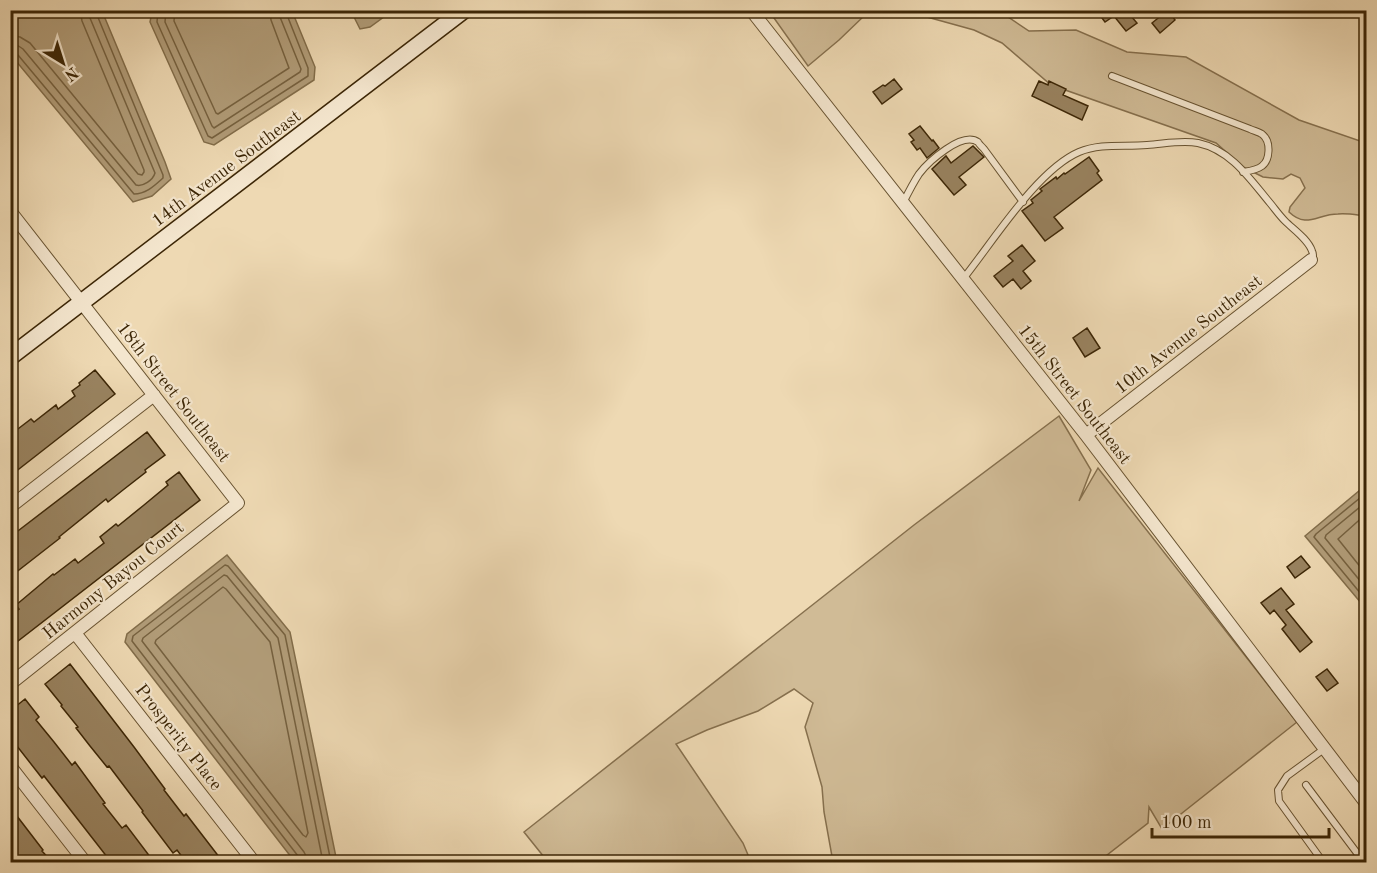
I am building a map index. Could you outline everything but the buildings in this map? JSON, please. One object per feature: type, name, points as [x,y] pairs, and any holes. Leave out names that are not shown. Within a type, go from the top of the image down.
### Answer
[{"type":"street","name":"14th Avenue Southeast","points":[[10,357],[464,10]]},
{"type":"street","name":"15th Street Southeast","points":[[751,10],[1086,435],[1366,803]]},
{"type":"street","name":"18th Street Southeast","points":[[10,211],[237,503]]},
{"type":"street","name":"10th Avenue Southeast","points":[[1086,435],[1311,261]]},
{"type":"street","points":[[10,507],[154,395]]},
{"type":"street","name":"Harmony Bayou Court","points":[[10,684],[237,503]]},
{"type":"street","name":"Prosperity Place","points":[[75,633],[254,862]]},
{"type":"street","points":[[10,766],[85,862]]},
{"type":"lane","points":[[1112,76],[1264,136],[1269,149],[1266,161],[1259,168],[1243,172]]},
{"type":"lane","points":[[903,203],[920,173],[948,147],[973,140],[984,149],[1023,202]]},
{"type":"lane","points":[[963,279],[1023,202],[1060,163],[1080,152],[1102,146],[1142,146],[1180,142],[1197,143],[1215,148],[1235,162],[1283,219],[1308,244],[1312,251],[1311,261]]},
{"type":"lane","points":[[1323,862],[1279,801],[1278,790],[1287,776],[1324,748]]},
{"type":"lane","points":[[1306,785],[1362,860],[1353,862]]},
{"type":"shaded area","points":[[769,11],[872,11],[808,66]]},
{"type":"shaded area","points":[[909,11],[999,11],[1029,31],[1076,30],[1127,52],[1186,57],[1299,120],[1366,143],[1366,216],[1341,214],[1307,220],[1295,217],[1289,212],[1290,207],[1305,188],[1300,178],[1291,174],[1283,179],[1263,177],[1243,167],[1216,143],[1051,85],[1002,43],[974,30]]},
{"type":"shaded area","points":[[1059,416],[1091,470],[1079,501],[1098,468],[1297,722],[1162,829],[1149,807],[1148,823],[1098,862],[911,862],[907,858],[903,862],[833,862],[822,787],[805,727],[813,703],[794,689],[758,711],[676,744],[743,843],[751,862],[548,862],[524,832],[914,525]]},
{"type":"water","points":[[10,11],[102,11],[171,179],[152,196],[133,202],[11,55]]},
{"type":"water","points":[[292,11],[315,67],[314,80],[214,145],[204,142],[150,22],[152,12]]},
{"type":"water","points":[[351,11],[392,11],[370,27],[360,29]]},
{"type":"water","points":[[1366,485],[1366,609],[1305,536]]},
{"type":"water","points":[[227,555],[290,632],[337,862],[295,862],[125,642],[127,634]]}]
